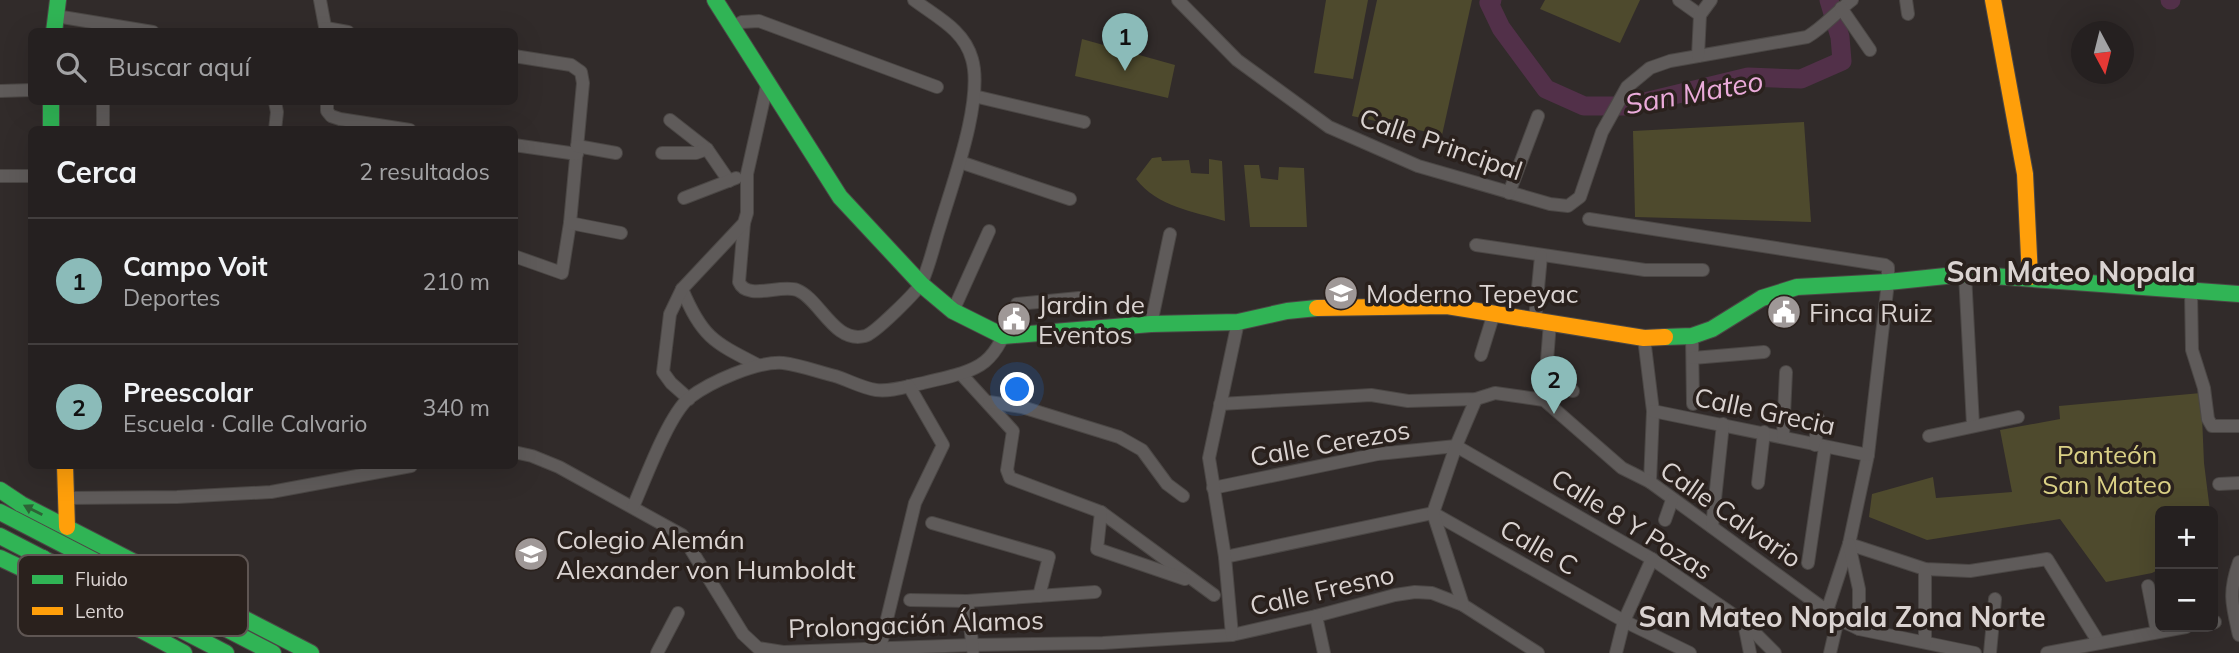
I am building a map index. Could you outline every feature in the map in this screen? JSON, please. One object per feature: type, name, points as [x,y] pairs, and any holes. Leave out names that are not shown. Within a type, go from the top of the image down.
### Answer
[{"type":"main road","points":[[715,0],[840,197],[922,285],[953,311],[1003,336],[1151,324],[1238,323],[1314,308],[1447,306],[1692,346],[1712,329],[1776,292],[1797,287],[1965,274],[2239,294]]},
{"type":"main road","points":[[1993,0],[2025,174],[2030,277]]},
{"type":"main road","points":[[51,105],[51,126]]},
{"type":"main road","points":[[65,469],[67,527]]},
{"type":"main road","points":[[0,490],[119,555]]},
{"type":"main road","points":[[0,512],[83,555]]},
{"type":"main road","points":[[0,536],[37,555]]},
{"type":"main road","points":[[0,558],[18,567]]},
{"type":"main road","points":[[248,621],[311,653]]},
{"type":"main road","points":[[151,636],[180,652]]},
{"type":"main road","points":[[193,636],[226,653]]},
{"type":"main road","points":[[240,636],[273,653]]},
{"type":"street","points":[[320,0],[326,28]]},
{"type":"street","points":[[767,85],[747,174],[747,214],[738,282],[741,288],[749,292],[789,288],[803,292],[840,331],[865,336],[872,333],[922,285],[960,162],[974,96],[973,62],[964,37],[915,0]]},
{"type":"street","name":"Calle Principal","points":[[1178,0],[1237,60],[1329,127],[1418,166],[1550,204],[1569,205],[1580,197],[1602,132],[1627,87],[1650,68],[1698,56]]},
{"type":"street","points":[[1679,0],[1700,15]]},
{"type":"street","points":[[1711,0],[1700,15],[1698,56],[1807,37],[1824,27],[1839,9],[1852,0]]},
{"type":"street","points":[[1906,0],[1908,14]]},
{"type":"street","points":[[1839,9],[1870,50]]},
{"type":"street","points":[[56,16],[129,28]]},
{"type":"street","points":[[732,28],[741,22],[759,21],[937,87]]},
{"type":"street","points":[[518,57],[572,65],[582,72],[583,83],[570,223],[562,273],[518,257]]},
{"type":"street","points":[[0,91],[28,90]]},
{"type":"street","points":[[974,96],[1084,122]]},
{"type":"street","points":[[103,105],[103,126]]},
{"type":"street","points":[[275,126],[276,105]]},
{"type":"street","points":[[327,105],[331,116],[385,126]]},
{"type":"street","points":[[1508,193],[1538,116]]},
{"type":"street","points":[[670,120],[707,149],[729,181]]},
{"type":"street","points":[[518,145],[616,153]]},
{"type":"street","points":[[662,153],[696,153],[707,149]]},
{"type":"street","points":[[960,162],[1070,199]]},
{"type":"street","points":[[684,198],[747,174]]},
{"type":"street","points":[[0,176],[28,176]]},
{"type":"street","points":[[1589,219],[1885,265],[1888,282],[1868,455],[1849,544],[1827,611]]},
{"type":"street","points":[[570,223],[621,233]]},
{"type":"street","points":[[689,399],[663,372],[670,314],[682,289],[744,223]]},
{"type":"street","points":[[953,311],[989,231]]},
{"type":"street","points":[[1151,324],[1170,234]]},
{"type":"street","points":[[1476,245],[1645,270],[1703,270]]},
{"type":"street","points":[[1220,404],[1371,395],[1408,401],[1476,399],[1495,393],[1544,400],[1541,256]]},
{"type":"street","points":[[1965,274],[1973,425]]},
{"type":"street","points":[[682,289],[700,328],[717,344],[758,365]]},
{"type":"street","points":[[2192,292],[2192,350],[2203,388],[2208,419],[2212,426],[2239,426]]},
{"type":"street","points":[[633,507],[675,416],[689,399],[731,375],[758,365],[783,363],[876,390],[909,386],[961,374],[976,369],[987,361],[997,351],[1017,304],[1079,298]]},
{"type":"street","points":[[1481,355],[1494,313]]},
{"type":"street","points":[[1232,635],[1225,558],[1209,458],[1238,323]]},
{"type":"street","points":[[1644,338],[1653,411],[1650,482]]},
{"type":"street","points":[[1693,404],[1692,346],[1764,352]]},
{"type":"street","points":[[1783,436],[1786,372]]},
{"type":"street","points":[[961,374],[1013,431],[1007,470],[1010,478],[1101,512],[1214,595]]},
{"type":"street","points":[[1545,382],[1573,391]]},
{"type":"street","points":[[880,648],[915,503],[943,444],[909,386]]},
{"type":"street","points":[[1463,605],[1433,513],[1456,446],[1476,399]]},
{"type":"street","name":"Calle Calvario","points":[[1544,400],[1622,468],[1650,482],[1838,619],[1859,629],[1975,653]]},
{"type":"street","points":[[989,402],[1022,407],[1119,437],[1142,450],[1167,484],[1183,496]]},
{"type":"street","name":"Calle Grecia","points":[[1653,411],[1868,455]]},
{"type":"street","points":[[1929,436],[2018,417]]},
{"type":"street","points":[[1808,563],[1820,446],[1818,418]]},
{"type":"street","points":[[1712,527],[1724,424]]},
{"type":"street","points":[[1758,484],[1763,432]]},
{"type":"street","name":"Calle Cerezos","points":[[1213,488],[1378,454],[1456,446]]},
{"type":"street","name":"Calle 8 Y Pozas","points":[[1456,446],[1652,559],[1744,622],[1775,653]]},
{"type":"street","name":"Prolongación Álamos","points":[[518,453],[559,467],[682,535],[743,634],[758,648],[783,652],[880,648],[1104,648],[1232,635]]},
{"type":"street","points":[[66,498],[177,497],[271,492],[340,472],[376,469]]},
{"type":"street","points":[[2219,484],[2239,483]]},
{"type":"street","points":[[1665,520],[1672,500]]},
{"type":"street","points":[[1101,512],[1097,549],[1199,584]]},
{"type":"street","points":[[1225,558],[1433,513]]},
{"type":"street","name":"Calle C","points":[[1433,513],[1624,621],[1690,653]]},
{"type":"street","points":[[932,523],[1049,557],[1039,596]]},
{"type":"street","points":[[1849,544],[1925,569],[1970,571],[2047,559],[2099,643]]},
{"type":"street","points":[[1849,544],[1859,589],[1859,629]]},
{"type":"street","points":[[1616,653],[1624,621],[1652,559]]},
{"type":"street","points":[[2239,562],[2232,583],[2232,602],[2239,635]]},
{"type":"street","points":[[1925,569],[1925,642]]},
{"type":"street","points":[[2148,586],[2155,622]]},
{"type":"street","points":[[910,600],[967,601],[1095,592]]},
{"type":"street","name":"Calle Fresno","points":[[1232,635],[1415,592],[1432,593],[1463,605],[1538,653]]},
{"type":"street","points":[[1990,653],[1995,599]]},
{"type":"street","points":[[967,601],[972,649]]},
{"type":"street","points":[[657,653],[678,613]]},
{"type":"street","points":[[1317,616],[1324,653]]},
{"type":"street","points":[[1830,653],[1838,619]]},
{"type":"street","points":[[1744,622],[1750,653]]},
{"type":"street","points":[[2047,653],[2157,632]]},
{"type":"street","points":[[1511,653],[1513,637]]},
{"type":"green space","points":[[1326,0],[1368,0],[1353,79],[1314,73]]},
{"type":"green space","points":[[1377,0],[1472,0],[1442,135],[1352,116]]},
{"type":"green space","points":[[1545,0],[1640,0],[1620,43],[1540,9]]},
{"type":"green space","points":[[1082,39],[1175,65],[1168,98],[1075,76]]},
{"type":"green space","points":[[1804,122],[1811,222],[1635,217],[1633,131]]},
{"type":"green space","points":[[1161,157],[1162,161],[1189,160],[1191,173],[1209,174],[1209,159],[1222,161],[1225,221],[1165,202],[1136,179],[1152,158]]},
{"type":"green space","points":[[1244,165],[1259,165],[1261,178],[1278,180],[1279,167],[1304,168],[1307,227],[1250,227]]},
{"type":"green space","name":"Panteón San Mateo","points":[[2201,393],[2204,463],[2209,506],[2155,506],[2155,572],[2106,582],[2060,519],[1927,540],[1869,517],[1872,494],[1933,477],[1936,498],[2012,492],[2000,430],[2060,419],[2059,406]]},
{"type":"waterway","name":"San Mateo","points":[[1492,0],[1489,3],[1501,28],[1546,89],[1584,106],[1628,106],[1748,77],[1801,79],[1842,61],[1840,37],[1829,0]]},
{"type":"traffic: fast","points":[[54,28],[58,0]]},
{"type":"traffic: fast","points":[[715,0],[840,197],[922,285],[953,311],[1003,336],[1151,324],[1238,322],[1287,311],[1317,308]]},
{"type":"traffic: fast","points":[[51,105],[51,126]]},
{"type":"traffic: fast","points":[[1665,337],[1692,336],[1712,329],[1762,298],[1797,287],[1965,274],[2239,294]]},
{"type":"traffic: fast","points":[[0,490],[21,504],[120,555]]},
{"type":"traffic: fast","points":[[0,512],[83,555]]},
{"type":"traffic: fast","points":[[0,536],[37,555]]},
{"type":"traffic: fast","points":[[0,558],[18,567]]},
{"type":"traffic: fast","points":[[248,621],[311,653]]},
{"type":"traffic: fast","points":[[152,636],[184,653]]},
{"type":"traffic: fast","points":[[193,636],[226,653]]},
{"type":"traffic: fast","points":[[240,636],[273,653]]},
{"type":"traffic: slow","points":[[1993,0],[2025,174],[2030,277]]},
{"type":"traffic: slow","points":[[1317,308],[1447,306],[1644,338],[1665,337]]},
{"type":"traffic: slow","points":[[65,469],[67,527]]},
{"type":"place","name":"Campo Voit","points":[[1125,71]]},
{"type":"place","name":"Moderno Tepeyac","points":[[1341,293]]},
{"type":"place","name":"Finca Ruiz","points":[[1784,312]]},
{"type":"place","name":"Jardin de Eventos","points":[[1014,319]]},
{"type":"place","name":"Preescolar","points":[[1554,414]]},
{"type":"place","name":"Colegio Alemán Alexander von Humboldt","points":[[531,554]]},
{"type":"district","name":"San Mateo Nopala","points":[[2071,271]]},
{"type":"district","name":"San Mateo Nopala Zona Norte","points":[[1842,616]]}]
